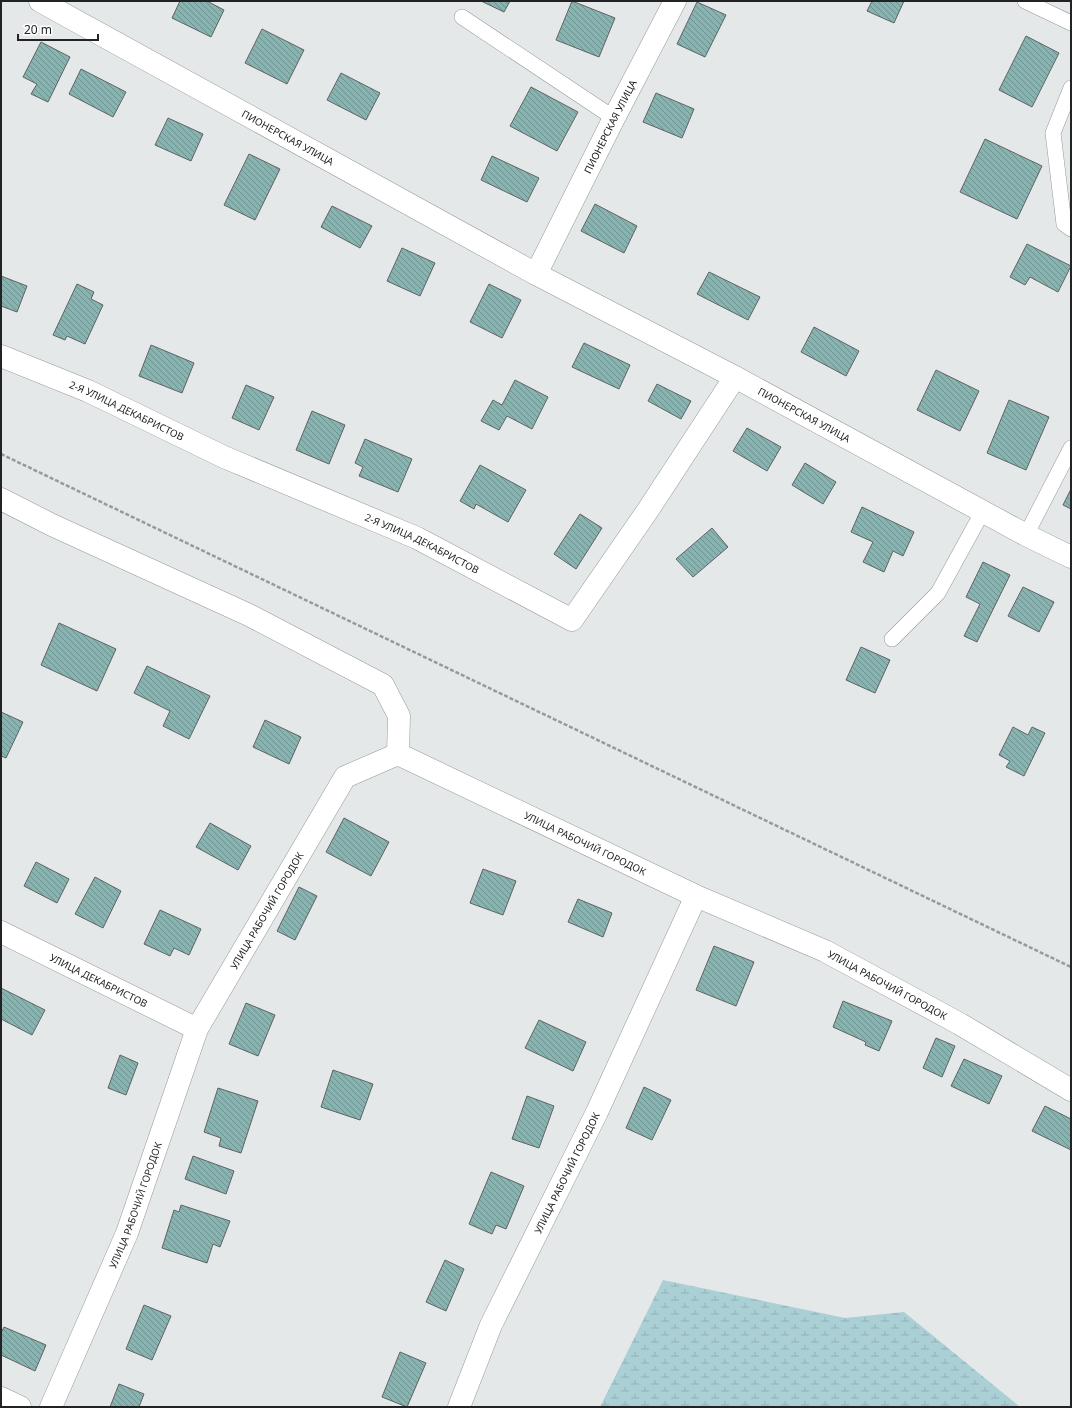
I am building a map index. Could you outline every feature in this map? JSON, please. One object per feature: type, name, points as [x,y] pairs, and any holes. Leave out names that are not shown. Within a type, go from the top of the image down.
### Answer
[{"type":"street","name":"ПИОНЕРСКАЯ УЛИЦА","points":[[40,1],[536,274],[735,377],[1026,535],[1071,557]]},
{"type":"street","name":"ПИОНЕРСКАЯ УЛИЦА","points":[[536,274],[614,118],[675,1]]},
{"type":"street","name":"2-Я УЛИЦА ДЕКАБРИСТОВ","points":[[1,356],[88,390],[224,457],[417,538],[572,620],[648,510],[735,377]]},
{"type":"street","points":[[1,499],[52,525],[250,615],[383,685],[399,716],[398,754]]},
{"type":"street","name":"УЛИЦА РАБОЧИЙ ГОРОДОК","points":[[51,1407],[127,1233],[197,1029],[345,777],[398,754],[696,896],[825,951],[960,1024],[1071,1090]]},
{"type":"street","name":"УЛИЦА РАБОЧИЙ ГОРОДОК","points":[[459,1407],[491,1325],[597,1112],[696,896]]},
{"type":"street","name":"УЛИЦА ДЕКАБРИСТОВ","points":[[1,932],[197,1029]]},
{"type":"street","points":[[1,1398],[20,1407]]},
{"type":"lane","points":[[1025,1],[1071,23]]},
{"type":"lane","points":[[462,17],[614,118]]},
{"type":"lane","points":[[1071,88],[1053,133],[1064,224],[1071,229]]},
{"type":"lane","points":[[1026,535],[1071,448]]},
{"type":"lane","points":[[892,639],[938,593],[983,511]]},
{"type":"path","points":[[1,454],[1071,967]]},
{"type":"green space","points":[[663,1280],[845,1318],[904,1312],[1020,1407],[600,1407]]},
{"type":"building","points":[[180,1],[207,1],[224,10],[211,37],[172,18]]},
{"type":"building","points":[[481,1],[510,1],[504,12]]},
{"type":"building","points":[[572,1],[615,18],[599,57],[556,40]]},
{"type":"building","points":[[872,1],[904,1],[894,23],[867,11]]},
{"type":"building","points":[[697,2],[726,15],[705,57],[677,44]]},
{"type":"building","points":[[262,29],[304,50],[287,84],[245,63]]},
{"type":"building","points":[[1026,36],[1059,53],[1032,107],[999,90]]},
{"type":"building","points":[[41,42],[70,57],[48,102],[31,94],[37,84],[23,77]]},
{"type":"building","points":[[81,69],[126,92],[113,117],[69,94]]},
{"type":"building","points":[[341,73],[380,93],[366,120],[327,100]]},
{"type":"building","points":[[531,87],[578,112],[557,151],[510,126]]},
{"type":"building","points":[[656,93],[694,109],[682,138],[643,122]]},
{"type":"building","points":[[168,118],[203,134],[191,161],[155,145]]},
{"type":"building","points":[[985,139],[1042,166],[1017,219],[960,192]]},
{"type":"building","points":[[249,154],[280,169],[255,220],[224,205]]},
{"type":"building","points":[[492,156],[539,178],[527,202],[481,180]]},
{"type":"building","points":[[595,204],[637,226],[624,253],[581,231]]},
{"type":"building","points":[[332,206],[372,226],[360,248],[321,227]]},
{"type":"building","points":[[1027,244],[1071,266],[1058,292],[1030,277],[1025,285],[1010,277]]},
{"type":"building","points":[[402,248],[435,263],[420,296],[387,281]]},
{"type":"building","points":[[709,272],[760,297],[748,320],[697,294]]},
{"type":"building","points":[[1,276],[27,286],[17,312],[1,306]]},
{"type":"building","points":[[77,284],[94,292],[91,299],[103,305],[85,344],[67,336],[65,340],[53,335]]},
{"type":"building","points":[[489,284],[521,300],[502,338],[470,322]]},
{"type":"building","points":[[814,327],[859,351],[846,376],[801,352]]},
{"type":"building","points":[[584,343],[630,365],[619,389],[572,367]]},
{"type":"building","points":[[151,345],[194,363],[182,393],[139,376]]},
{"type":"building","points":[[936,370],[979,391],[960,431],[917,410]]},
{"type":"building","points":[[515,380],[548,397],[532,429],[507,416],[499,430],[481,421],[493,400],[502,405]]},
{"type":"building","points":[[657,384],[691,401],[681,419],[648,401]]},
{"type":"building","points":[[246,385],[274,397],[259,430],[232,418]]},
{"type":"building","points":[[1009,400],[1049,417],[1026,470],[987,453]]},
{"type":"building","points":[[312,411],[345,425],[329,464],[296,450]]},
{"type":"building","points":[[747,428],[781,447],[767,471],[733,451]]},
{"type":"building","points":[[365,439],[412,459],[398,492],[359,476],[363,467],[355,463]]},
{"type":"building","points":[[805,463],[836,482],[823,504],[792,485]]},
{"type":"building","points":[[480,465],[526,490],[508,522],[476,504],[474,509],[460,501]]},
{"type":"building","points":[[1071,489],[1071,509],[1063,505]]},
{"type":"building","points":[[862,507],[914,532],[903,556],[893,551],[884,572],[863,562],[873,542],[851,532]]},
{"type":"building","points":[[580,514],[602,528],[576,569],[554,554]]},
{"type":"building","points":[[712,528],[728,547],[693,577],[676,559]]},
{"type":"building","points":[[983,562],[1010,575],[977,642],[964,636],[980,604],[966,597]]},
{"type":"building","points":[[1023,587],[1054,602],[1039,632],[1008,616]]},
{"type":"building","points":[[59,623],[116,649],[97,691],[41,665]]},
{"type":"building","points":[[861,647],[890,660],[875,693],[846,680]]},
{"type":"building","points":[[147,666],[210,696],[189,739],[163,726],[170,711],[134,693]]},
{"type":"building","points":[[1,712],[23,722],[6,758],[1,756]]},
{"type":"building","points":[[265,720],[301,737],[289,764],[253,747]]},
{"type":"building","points":[[1013,727],[1028,735],[1032,727],[1045,733],[1024,776],[1006,767],[1010,761],[999,755]]},
{"type":"building","points":[[344,818],[389,842],[371,876],[326,852]]},
{"type":"building","points":[[210,823],[251,846],[238,870],[196,847]]},
{"type":"building","points":[[36,862],[69,879],[57,903],[24,886]]},
{"type":"building","points":[[483,869],[516,881],[503,915],[470,903]]},
{"type":"building","points":[[95,877],[121,891],[103,928],[75,914]]},
{"type":"building","points":[[299,887],[317,896],[295,940],[277,931]]},
{"type":"building","points":[[578,899],[612,913],[603,937],[568,922]]},
{"type":"building","points":[[160,910],[201,929],[189,955],[174,948],[170,956],[144,944]]},
{"type":"building","points":[[714,946],[754,962],[736,1006],[696,990]]},
{"type":"building","points":[[1,988],[45,1010],[32,1035],[1,1019]]},
{"type":"building","points":[[843,1001],[892,1021],[879,1051],[865,1045],[866,1042],[833,1027]]},
{"type":"building","points":[[246,1003],[275,1015],[258,1056],[229,1044]]},
{"type":"building","points":[[539,1020],[586,1042],[573,1071],[525,1048]]},
{"type":"building","points":[[936,1038],[955,1046],[942,1077],[923,1068]]},
{"type":"building","points":[[120,1055],[138,1063],[126,1095],[108,1088]]},
{"type":"building","points":[[964,1059],[1002,1076],[989,1104],[951,1086]]},
{"type":"building","points":[[333,1070],[373,1084],[360,1120],[321,1107]]},
{"type":"building","points":[[644,1087],[671,1100],[652,1140],[626,1128]]},
{"type":"building","points":[[218,1088],[258,1101],[241,1153],[219,1146],[221,1138],[204,1132]]},
{"type":"building","points":[[527,1096],[554,1106],[539,1148],[512,1139]]},
{"type":"building","points":[[1045,1106],[1071,1119],[1071,1150],[1032,1131]]},
{"type":"building","points":[[193,1156],[234,1171],[226,1194],[185,1179]]},
{"type":"building","points":[[491,1172],[524,1186],[506,1229],[496,1225],[492,1234],[469,1224]]},
{"type":"building","points":[[181,1205],[230,1221],[220,1247],[213,1244],[207,1263],[162,1248],[174,1210],[179,1212]]},
{"type":"building","points":[[445,1260],[464,1269],[446,1311],[426,1302]]},
{"type":"building","points":[[144,1305],[171,1316],[152,1360],[126,1349]]},
{"type":"building","points":[[4,1327],[46,1345],[35,1371],[1,1355],[1,1333]]},
{"type":"building","points":[[400,1352],[426,1363],[407,1407],[382,1397]]},
{"type":"building","points":[[119,1384],[144,1394],[139,1407],[110,1407]]}]
